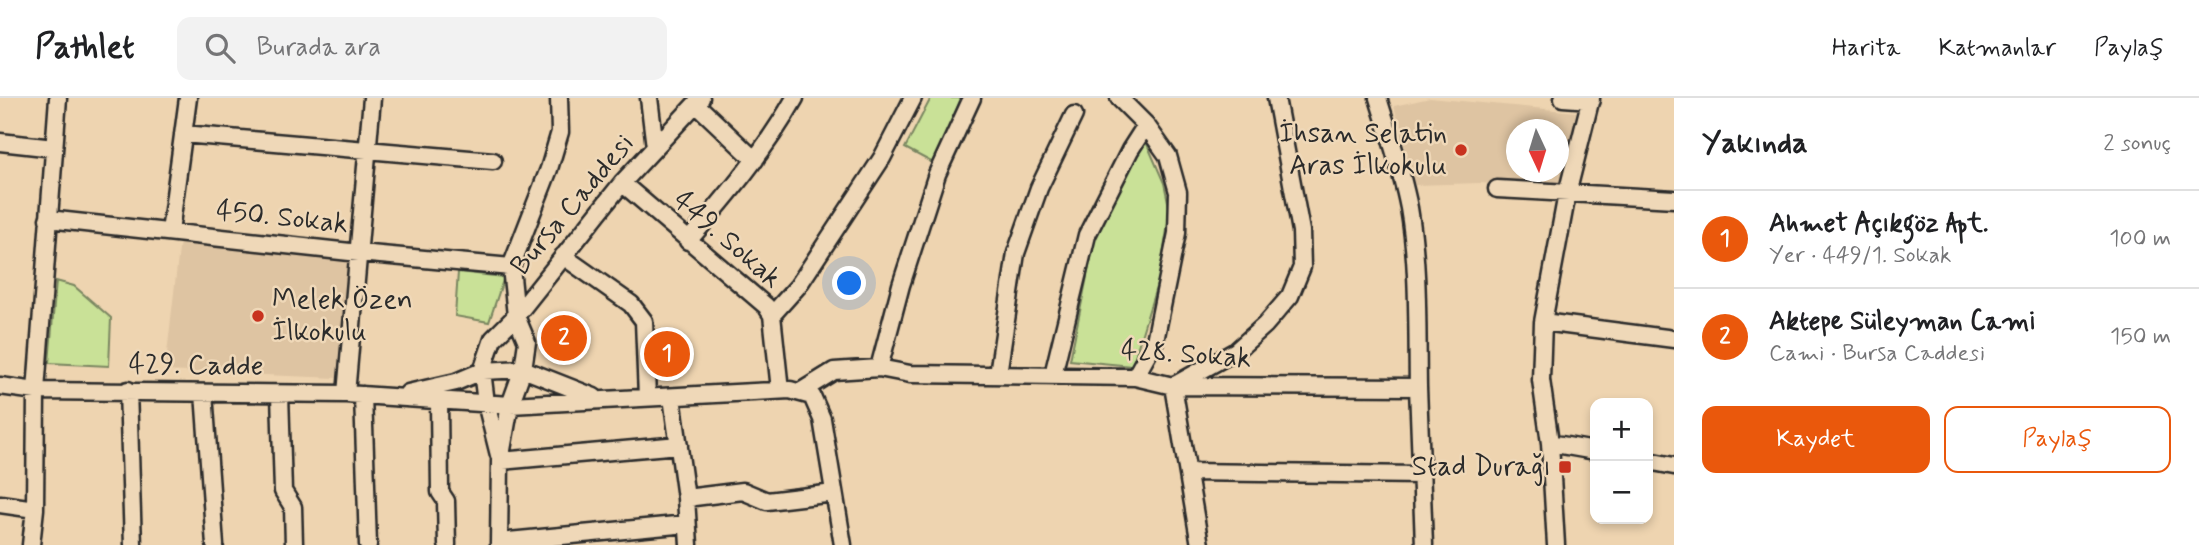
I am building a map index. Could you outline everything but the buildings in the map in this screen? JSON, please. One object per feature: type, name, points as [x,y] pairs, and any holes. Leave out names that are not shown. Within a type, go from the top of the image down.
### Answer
[{"type":"street","points":[[31,545],[35,509],[36,391],[58,98]]},
{"type":"street","points":[[170,232],[188,98]]},
{"type":"street","points":[[346,394],[372,98]]},
{"type":"street","points":[[559,98],[560,132],[550,169],[511,267],[516,316],[527,342],[523,369],[510,405],[500,461],[499,544],[687,524]]},
{"type":"street","points":[[649,98],[655,147]]},
{"type":"street","points":[[688,241],[755,160],[795,98]]},
{"type":"street","points":[[772,314],[798,286],[882,158],[913,98]]},
{"type":"street","points":[[879,368],[901,285],[937,174],[972,98]]},
{"type":"street","points":[[1119,98],[1146,125],[1168,156],[1178,192],[1177,233],[1155,341],[1135,377]]},
{"type":"street","points":[[1200,545],[1173,386],[1236,351],[1255,334],[1290,296],[1302,267],[1301,231],[1276,98]]},
{"type":"street","points":[[1378,98],[1409,209],[1415,279],[1424,545]]},
{"type":"street","points":[[1556,545],[1550,443],[1541,380],[1543,322],[1567,194],[1591,99],[1563,98]]},
{"type":"street","points":[[699,101],[755,160]]},
{"type":"street","name":"Bursa Caddesi","points":[[482,371],[493,339],[516,316],[622,183],[699,101]]},
{"type":"street","points":[[998,374],[1016,253],[1039,188],[1074,115]]},
{"type":"street","points":[[1053,375],[1087,235],[1130,150],[1146,125]]},
{"type":"street","points":[[183,134],[493,161]]},
{"type":"street","points":[[0,142],[54,148]]},
{"type":"street","name":"449. Sokak","points":[[622,183],[766,306],[772,314],[780,390]]},
{"type":"street","points":[[1497,189],[1674,200]]},
{"type":"street","name":"450. Sokak","points":[[47,219],[511,267]]},
{"type":"street","points":[[563,256],[631,304],[644,321],[647,397]]},
{"type":"street","points":[[1543,322],[1674,339]]},
{"type":"street","name":"428. Sokak","points":[[800,392],[834,370],[879,368],[910,374],[1135,377],[1173,386],[1418,387]]},
{"type":"street","points":[[392,396],[456,382],[482,371],[523,369],[599,399]]},
{"type":"street","points":[[482,371],[486,403],[500,461]]},
{"type":"street","name":"429. Cadde","points":[[0,386],[36,391],[128,390],[392,396]]},
{"type":"street","points":[[128,390],[133,545]]},
{"type":"street","points":[[392,396],[510,405],[780,390],[800,392],[812,396],[822,419],[843,545]]},
{"type":"street","points":[[204,393],[215,545]]},
{"type":"street","points":[[280,394],[283,491],[293,507],[295,545]]},
{"type":"street","points":[[363,395],[368,545]]},
{"type":"street","points":[[672,397],[686,498],[689,545]]},
{"type":"street","points":[[439,401],[440,492],[446,501],[447,545]]},
{"type":"street","points":[[1550,443],[1590,451]]},
{"type":"street","points":[[500,461],[679,445]]},
{"type":"street","points":[[1653,462],[1674,466]]},
{"type":"street","points":[[1188,472],[1421,475]]},
{"type":"street","points":[[686,498],[743,491],[767,501],[834,493]]},
{"type":"street","points":[[0,504],[35,509]]},
{"type":"shaded area","name":"İhsan Selatin Aras İlkokulu","points":[[1430,98],[1576,112],[1569,146],[1569,119],[1506,119],[1506,182],[1562,182],[1560,190],[1481,183],[1415,185],[1394,106]]},
{"type":"shaded area","name":"Melek Özen İlkokulu","points":[[180,240],[351,262],[337,378],[165,371]]},
{"type":"green space","points":[[931,98],[961,98],[935,164],[905,148]]},
{"type":"green space","points":[[1144,137],[1164,183],[1170,211],[1160,274],[1132,366],[1070,360],[1097,228]]},
{"type":"green space","points":[[458,272],[504,277],[489,322],[455,316]]},
{"type":"green space","points":[[56,281],[74,286],[111,318],[109,366],[49,363]]},
{"type":"place","name":"İhsan Selatin Aras İlkokulu","points":[[1461,150]]},
{"type":"place","name":"Melek Özen İlkokulu","points":[[258,316]]},
{"type":"place","name":"Aktepe Süleyman Cami","points":[[564,338]]},
{"type":"place","name":"Ahmet Açıkgöz Apt.","points":[[667,354]]},
{"type":"place","name":"Stad Durağı","points":[[1565,467]]}]
